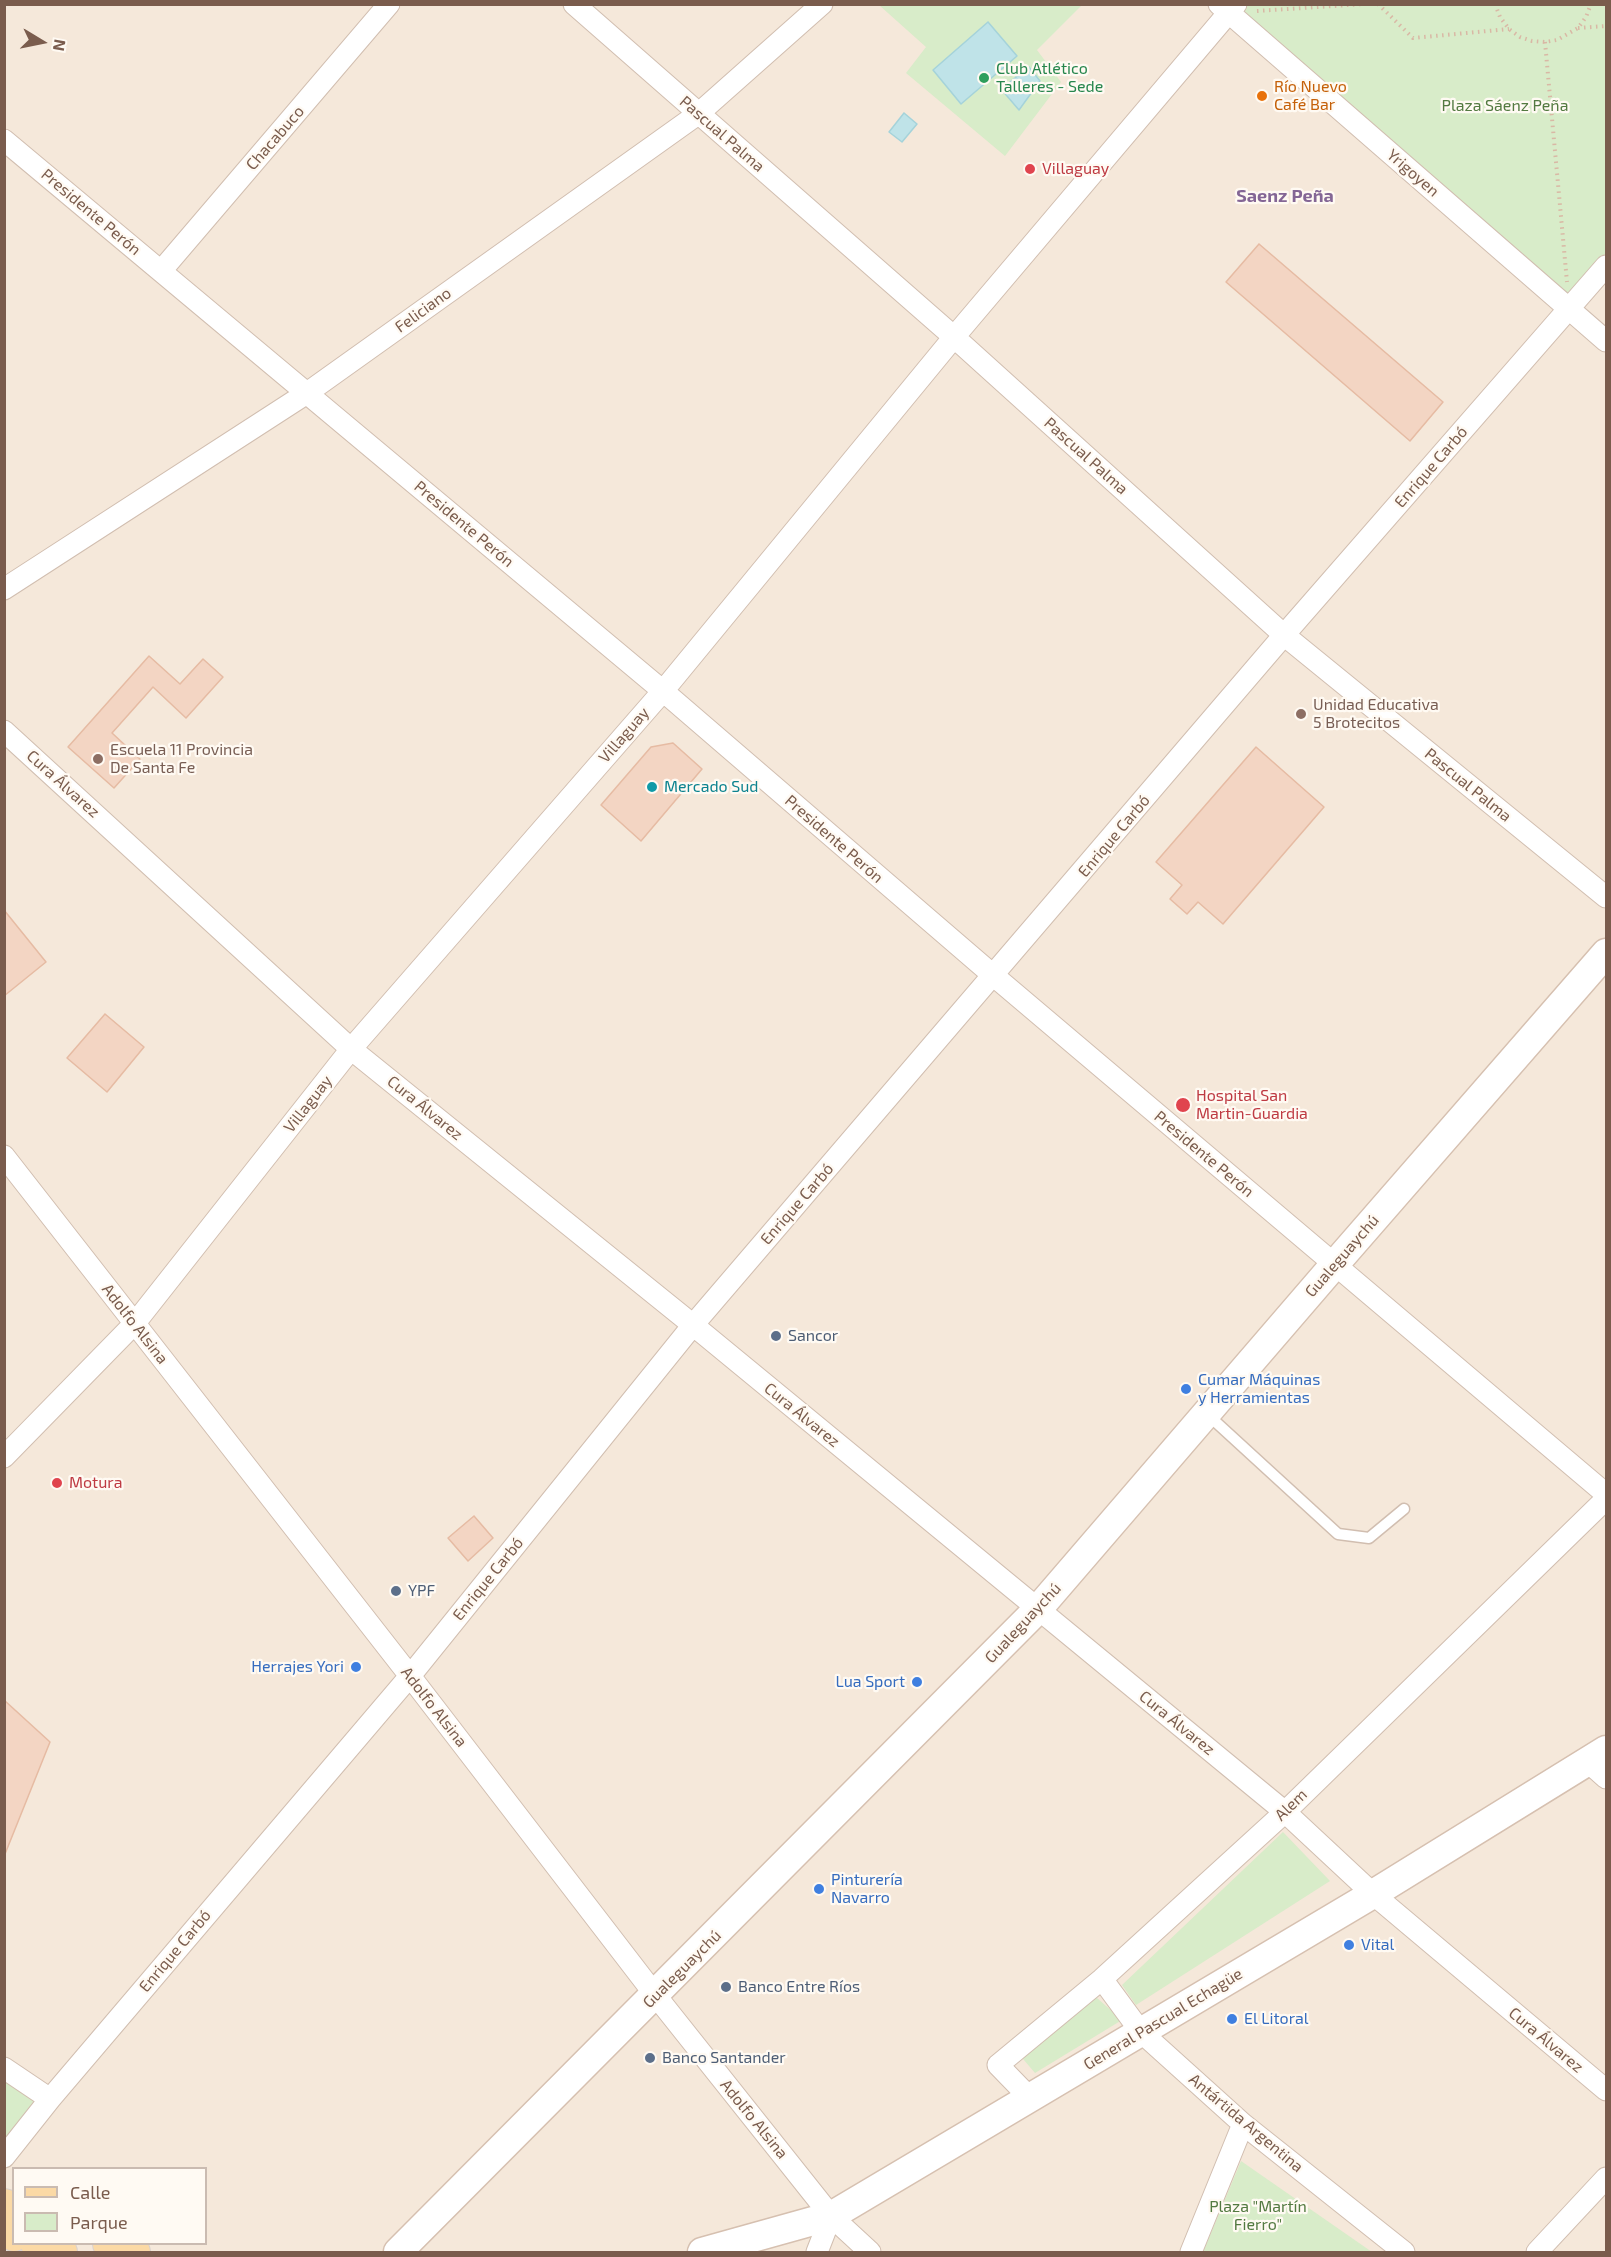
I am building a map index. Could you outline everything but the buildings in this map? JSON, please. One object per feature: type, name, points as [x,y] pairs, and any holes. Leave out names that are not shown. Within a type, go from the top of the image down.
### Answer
[{"type":"main road","points":[[40,2245],[61,2253]]},
{"type":"main road","points":[[112,2245],[134,2253]]},
{"type":"street","name":"Chacabuco","points":[[161,271],[389,4]]},
{"type":"street","name":"Pascual Palma","points":[[574,4],[954,337],[1284,635],[1606,897]]},
{"type":"street","name":"Feliciano","points":[[4,589],[307,393],[698,114],[822,4]]},
{"type":"street","name":"Yrigoyen","points":[[1228,7],[1606,341]]},
{"type":"street","name":"Villaguay","points":[[4,1457],[135,1323],[351,1049],[663,691],[1228,7]]},
{"type":"street","name":"Presidente Perón","points":[[4,140],[663,691],[994,976],[1606,1494]]},
{"type":"street","name":"Enrique Carbó","points":[[4,2157],[50,2099],[410,1676],[693,1325],[1284,635],[1606,266]]},
{"type":"street","name":"Cura Álvarez","points":[[4,731],[351,1049],[693,1325],[1285,1812],[1373,1894],[1606,2090]]},
{"type":"street","name":"Gualeguaychú","points":[[398,2253],[656,1996],[1038,1609],[1606,953]]},
{"type":"street","name":"Adolfo Alsina","points":[[4,1156],[410,1676],[656,1996],[831,2216],[870,2253]]},
{"type":"street","name":"Alem","points":[[1031,2098],[998,2065],[1102,1979],[1285,1812],[1606,1499]]},
{"type":"street","name":"General Pascual Echagüe","points":[[702,2253],[831,2216],[1373,1894],[1600,1763]]},
{"type":"street","name":"Antártida Argentina","points":[[1102,1979],[1141,2032],[1243,2124],[1404,2253]]},
{"type":"street","points":[[4,2068],[50,2099]]},
{"type":"street","points":[[1191,2253],[1243,2124]]},
{"type":"street","points":[[1537,2253],[1606,2178]]},
{"type":"street","points":[[817,2253],[831,2216]]},
{"type":"lane","points":[[1206,1413],[1338,1534],[1369,1538],[1404,1509]]},
{"type":"path","points":[[1228,7],[1364,4]]},
{"type":"path","points":[[1378,4],[1413,38],[1509,29]]},
{"type":"path","points":[[1495,4],[1500,17],[1509,29],[1532,41],[1545,42],[1568,36],[1578,28],[1591,4]]},
{"type":"path","points":[[1578,28],[1606,26]]},
{"type":"path","points":[[1545,42],[1569,309]]},
{"type":"shaded area","points":[[5,5],[1606,5],[1606,2252],[5,2252]]},
{"type":"green space","name":"Plaza Sáenz Peña","points":[[1245,4],[1606,5],[1606,253],[1568,295],[1239,11]]},
{"type":"green space","name":"Club Atlético Talleres - Sede","points":[[879,5],[1082,5],[1037,50],[1061,82],[1005,156],[906,73],[926,47]]},
{"type":"green space","points":[[1283,1832],[1330,1881],[1136,2005],[1122,1985]]},
{"type":"green space","points":[[1089,1991],[1122,2020],[1035,2073],[1018,2053]]},
{"type":"green space","points":[[5,2068],[50,2099],[5,2157]]},
{"type":"green space","name":"Plaza \"Martín Fierro\"","points":[[1241,2161],[1372,2252],[1203,2252]]},
{"type":"water","points":[[988,22],[1017,56],[961,104],[933,70]]},
{"type":"water","points":[[1029,67],[1040,81],[1019,110],[1001,89]]},
{"type":"water","points":[[904,113],[917,124],[902,142],[889,132]]},
{"type":"place","name":"Club Atlético Talleres - Sede","points":[[984,78]]},
{"type":"place","name":"Río Nuevo Café Bar","points":[[1262,96]]},
{"type":"place","name":"Villaguay","points":[[1030,169]]},
{"type":"place","name":"Unidad Educativa 5 Brotecitos","points":[[1301,714]]},
{"type":"place","name":"Escuela 11 Provincia De Santa Fe","points":[[98,759]]},
{"type":"place","name":"Mercado Sud","points":[[652,787]]},
{"type":"place","name":"Hospital San Martin-Guardia","points":[[1183,1105]]},
{"type":"place","name":"Sancor","points":[[776,1336]]},
{"type":"place","name":"Cumar Máquinas y Herramientas","points":[[1186,1389]]},
{"type":"place","name":"Motura","points":[[57,1483]]},
{"type":"place","name":"YPF","points":[[396,1591]]},
{"type":"place","name":"Herrajes Yori","points":[[356,1667]]},
{"type":"place","name":"Lua Sport","points":[[917,1682]]},
{"type":"place","name":"Pinturería Navarro","points":[[819,1889]]},
{"type":"place","name":"Vital","points":[[1349,1945]]},
{"type":"place","name":"Banco Entre Ríos","points":[[726,1987]]},
{"type":"place","name":"El Litoral","points":[[1232,2019]]},
{"type":"place","name":"Banco Santander","points":[[650,2058]]},
{"type":"district","name":"Saenz Peña","points":[[1285,196]]}]
